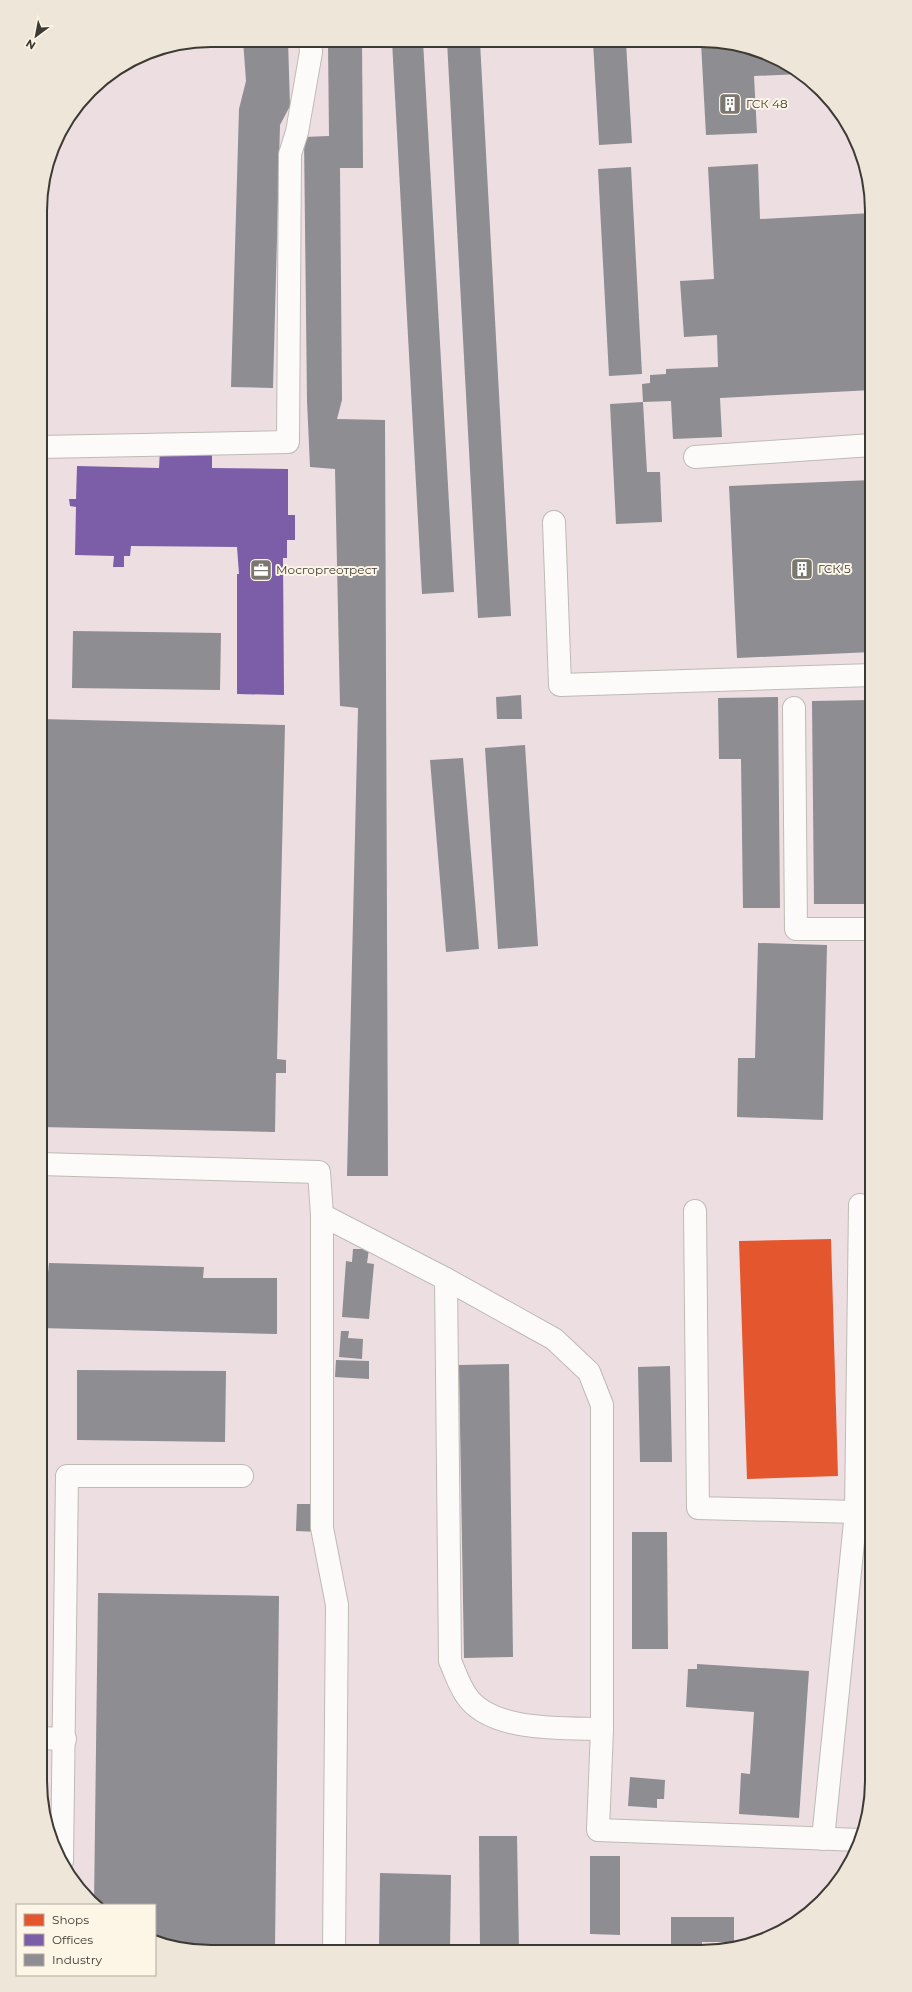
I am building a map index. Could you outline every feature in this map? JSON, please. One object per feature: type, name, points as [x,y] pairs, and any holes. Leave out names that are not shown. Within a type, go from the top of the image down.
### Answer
[{"type":"lane","points":[[47,447],[288,442],[290,154],[298,132],[311,47]]},
{"type":"lane","points":[[695,457],[865,445]]},
{"type":"lane","points":[[554,522],[560,685],[865,675]]},
{"type":"lane","points":[[794,708],[796,928],[865,929]]},
{"type":"lane","points":[[47,1164],[319,1172],[322,1215],[322,1528],[337,1605],[334,1945]]},
{"type":"lane","points":[[823,1839],[856,1512],[860,1205]]},
{"type":"lane","points":[[695,1211],[698,1508],[856,1512]]},
{"type":"lane","points":[[322,1215],[446,1279],[554,1339],[589,1372],[602,1405],[602,1729],[598,1830],[854,1840]]},
{"type":"lane","points":[[446,1279],[450,1661],[466,1696],[488,1715],[522,1726],[602,1729]]},
{"type":"lane","points":[[62,1851],[65,1739],[67,1476],[242,1476]]},
{"type":"lane","points":[[47,1738],[65,1739]]},
{"type":"shaded area","points":[[189,48],[723,48],[764,59],[774,64],[801,81],[817,95],[831,111],[843,129],[853,148],[859,168],[865,200],[865,1792],[862,1813],[853,1844],[831,1881],[817,1897],[801,1911],[783,1923],[764,1933],[744,1939],[712,1945],[189,1944],[156,1935],[156,1904],[103,1904],[95,1897],[81,1881],[69,1863],[59,1844],[53,1824],[47,1792],[47,200],[50,179],[59,148],[81,111],[95,95],[111,81],[148,59]]},
{"type":"building: Shops","points":[[831,1239],[838,1476],[747,1479],[739,1241]]},
{"type":"building: Offices","name":"Мосгоргеотрест","points":[[160,450],[212,451],[212,468],[288,469],[288,515],[295,515],[295,540],[287,540],[287,558],[283,558],[284,695],[237,694],[237,574],[239,574],[237,547],[131,546],[130,556],[124,556],[124,567],[113,567],[114,556],[75,555],[76,507],[70,506],[69,499],[76,499],[77,466],[159,468]]},
{"type":"building: Industry","points":[[244,47],[288,47],[290,106],[280,125],[273,388],[231,387],[239,109],[246,81]]},
{"type":"building: Industry","points":[[328,47],[362,47],[363,168],[340,168],[342,400],[337,419],[385,420],[388,1176],[347,1176],[358,708],[340,706],[335,469],[310,467],[307,401],[304,137],[329,136]]},
{"type":"building: Industry","points":[[392,47],[423,47],[454,592],[422,594]]},
{"type":"building: Industry","points":[[447,47],[480,47],[511,616],[478,618]]},
{"type":"building: Industry","points":[[593,47],[626,47],[632,143],[599,145]]},
{"type":"building: Industry","name":"ГСК 48","points":[[701,47],[723,48],[764,59],[791,74],[754,76],[757,133],[706,135]]},
{"type":"building: Industry","points":[[758,164],[760,219],[865,213],[865,390],[720,398],[722,437],[673,439],[671,401],[643,402],[642,384],[650,383],[650,375],[666,374],[666,369],[718,367],[717,335],[684,337],[680,281],[714,279],[708,167]]},
{"type":"building: Industry","points":[[631,167],[642,374],[609,376],[598,169]]},
{"type":"building: Industry","points":[[643,402],[647,472],[660,472],[662,522],[616,524],[610,404]]},
{"type":"building: Industry","name":"ГСК 5","points":[[865,480],[865,652],[737,658],[729,486]]},
{"type":"building: Industry","points":[[73,631],[221,633],[220,690],[72,688]]},
{"type":"building: Industry","points":[[521,695],[522,719],[497,719],[496,697]]},
{"type":"building: Industry","points":[[778,697],[780,908],[743,908],[741,759],[719,759],[718,698]]},
{"type":"building: Industry","points":[[865,700],[865,904],[814,904],[812,701]]},
{"type":"building: Industry","points":[[47,719],[285,725],[277,1059],[286,1060],[286,1073],[276,1073],[275,1132],[47,1127]]},
{"type":"building: Industry","points":[[525,745],[538,946],[498,949],[485,748]]},
{"type":"building: Industry","points":[[463,758],[479,949],[446,952],[430,760]]},
{"type":"building: Industry","points":[[758,943],[827,945],[823,1120],[737,1117],[738,1058],[755,1058]]},
{"type":"building: Industry","points":[[353,1249],[369,1249],[367,1263],[374,1264],[369,1319],[342,1317],[346,1261],[352,1262]]},
{"type":"building: Industry","points":[[49,1263],[204,1267],[203,1278],[277,1278],[277,1334],[47,1328]]},
{"type":"building: Industry","points":[[341,1331],[349,1331],[348,1338],[363,1339],[362,1359],[339,1357]]},
{"type":"building: Industry","points":[[336,1360],[369,1361],[369,1379],[335,1377]]},
{"type":"building: Industry","points":[[509,1364],[513,1657],[464,1658],[459,1365]]},
{"type":"building: Industry","points":[[670,1366],[672,1462],[640,1462],[638,1367]]},
{"type":"building: Industry","points":[[77,1370],[226,1371],[225,1442],[77,1440]]},
{"type":"building: Industry","points":[[297,1504],[320,1504],[319,1532],[296,1531]]},
{"type":"building: Industry","points":[[632,1532],[667,1532],[668,1649],[632,1649]]},
{"type":"building: Industry","points":[[98,1593],[279,1596],[275,1945],[200,1945],[179,1942],[156,1935],[156,1904],[103,1904],[94,1896]]},
{"type":"building: Industry","points":[[697,1664],[809,1671],[799,1818],[739,1814],[741,1773],[750,1774],[754,1712],[686,1707],[688,1669],[697,1669]]},
{"type":"building: Industry","points":[[630,1777],[665,1780],[664,1799],[657,1799],[657,1808],[628,1806]]},
{"type":"building: Industry","points":[[479,1836],[517,1836],[519,1945],[480,1945]]},
{"type":"building: Industry","points":[[590,1856],[620,1856],[620,1935],[590,1934]]},
{"type":"building: Industry","points":[[380,1873],[451,1875],[450,1945],[379,1945]]},
{"type":"building: Industry","points":[[671,1917],[734,1917],[734,1942],[702,1942],[702,1945],[671,1945]]},
{"type":"place","name":"ГСК 48","points":[[730,104]]},
{"type":"place","name":"ГСК 5","points":[[802,569]]},
{"type":"place","name":"Мосгоргеотрест","points":[[261,570]]}]
